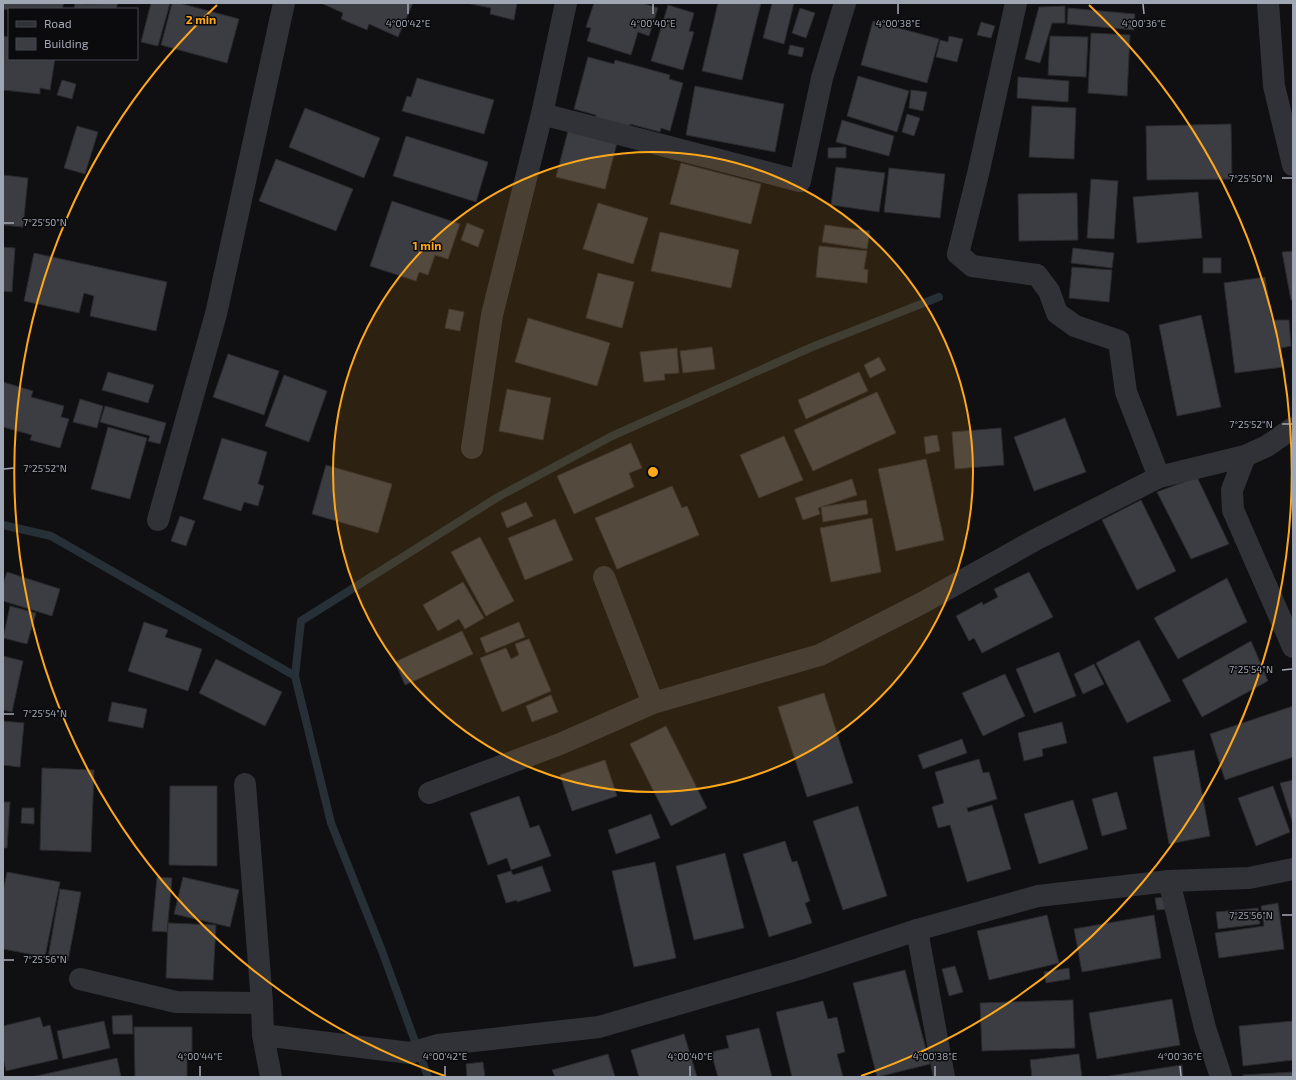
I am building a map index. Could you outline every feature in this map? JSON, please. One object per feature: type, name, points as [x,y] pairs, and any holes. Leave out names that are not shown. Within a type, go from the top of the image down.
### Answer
[{"type":"street","points":[[158,520],[216,314],[284,3]]},
{"type":"street","points":[[472,448],[492,315],[542,114],[566,3]]},
{"type":"street","points":[[542,114],[800,181],[822,78],[845,3]]},
{"type":"street","points":[[1016,3],[978,174],[958,254],[972,266],[1037,275],[1049,291],[1057,313],[1075,326],[1119,341],[1126,392],[1159,477]]},
{"type":"street","points":[[1268,3],[1274,86],[1293,165]]},
{"type":"street","points":[[429,793],[560,744],[654,703],[820,655],[922,603],[1036,539],[1159,477],[1246,456],[1267,446],[1293,428]]},
{"type":"street","points":[[1246,456],[1232,490],[1233,510],[1293,646]]},
{"type":"street","points":[[604,577],[654,703]]},
{"type":"street","points":[[245,784],[262,1003],[263,1035],[271,1077]]},
{"type":"street","points":[[263,1035],[410,1053],[438,1046],[599,1028],[799,969],[917,930],[1038,896],[1169,881],[1249,878],[1293,869]]},
{"type":"street","points":[[1169,881],[1205,1028],[1222,1077]]},
{"type":"street","points":[[917,930],[944,1077]]},
{"type":"street","points":[[80,979],[176,1002],[262,1003]]},
{"type":"building","points":[[3,3],[64,3],[62,8],[3,9]]},
{"type":"building","points":[[75,3],[118,3],[116,8],[74,8]]},
{"type":"building","points":[[151,3],[170,3],[158,46],[141,42]]},
{"type":"building","points":[[172,3],[179,3],[239,19],[227,63],[161,45]]},
{"type":"building","points":[[321,3],[413,3],[398,37],[369,24],[367,30],[341,19],[343,13]]},
{"type":"building","points":[[466,3],[517,3],[514,20],[490,14],[491,8]]},
{"type":"building","points":[[594,3],[642,3],[658,8],[649,36],[638,32],[631,55],[587,41],[591,28],[586,27]]},
{"type":"building","points":[[718,3],[761,3],[742,80],[702,71]]},
{"type":"building","points":[[772,3],[794,3],[784,44],[763,38]]},
{"type":"building","points":[[668,5],[694,13],[689,31],[694,32],[683,70],[651,61]]},
{"type":"building","points":[[1065,6],[1065,23],[1052,23],[1040,63],[1025,59],[1039,7]]},
{"type":"building","points":[[800,8],[815,13],[806,38],[792,33]]},
{"type":"building","points":[[1068,8],[1135,14],[1134,30],[1067,24]]},
{"type":"building","points":[[873,21],[939,39],[927,83],[861,65]]},
{"type":"building","points":[[981,22],[995,26],[991,38],[977,35]]},
{"type":"building","points":[[1091,33],[1130,35],[1127,96],[1088,93]]},
{"type":"building","points":[[3,36],[8,37],[8,60],[55,60],[50,90],[40,88],[40,94],[3,90]]},
{"type":"building","points":[[949,36],[963,39],[957,62],[936,57],[940,40],[948,42]]},
{"type":"building","points":[[1050,36],[1088,37],[1086,77],[1048,75]]},
{"type":"building","points":[[790,45],[804,48],[802,57],[788,54]]},
{"type":"building","points":[[588,57],[614,64],[615,60],[670,75],[669,79],[683,83],[670,131],[661,128],[660,132],[630,124],[629,128],[595,119],[596,115],[574,109]]},
{"type":"building","points":[[858,76],[909,91],[897,132],[847,116]]},
{"type":"building","points":[[1018,77],[1069,81],[1068,102],[1017,98]]},
{"type":"building","points":[[417,78],[494,100],[484,134],[402,111],[407,96],[411,97]]},
{"type":"building","points":[[62,80],[76,84],[72,99],[57,95]]},
{"type":"building","points":[[695,86],[784,104],[775,152],[686,135]]},
{"type":"building","points":[[911,90],[927,92],[923,111],[909,108]]},
{"type":"building","points":[[1032,106],[1076,108],[1074,159],[1029,157]]},
{"type":"building","points":[[305,108],[380,138],[364,178],[289,147]]},
{"type":"building","points":[[907,114],[920,118],[914,136],[902,132]]},
{"type":"building","points":[[842,120],[894,136],[889,156],[836,142]]},
{"type":"building","points":[[1231,124],[1232,179],[1147,180],[1146,126]]},
{"type":"building","points":[[77,126],[98,132],[85,174],[64,168]]},
{"type":"building","points":[[568,131],[617,143],[605,189],[556,177]]},
{"type":"building","points":[[406,136],[488,162],[476,202],[393,176]]},
{"type":"building","points":[[846,147],[846,158],[828,158],[828,148]]},
{"type":"building","points":[[276,159],[353,189],[336,231],[259,201]]},
{"type":"building","points":[[681,163],[761,184],[751,224],[670,204]]},
{"type":"building","points":[[836,167],[885,173],[879,212],[831,205]]},
{"type":"building","points":[[889,168],[945,174],[940,218],[884,212]]},
{"type":"building","points":[[3,175],[28,178],[23,227],[3,225]]},
{"type":"building","points":[[1091,179],[1118,181],[1114,239],[1087,238]]},
{"type":"building","points":[[1198,192],[1202,238],[1137,243],[1133,197]]},
{"type":"building","points":[[1077,193],[1078,240],[1019,241],[1018,194]]},
{"type":"building","points":[[392,201],[460,224],[448,259],[435,255],[428,275],[419,272],[416,281],[370,266]]},
{"type":"building","points":[[598,203],[648,218],[633,264],[583,249]]},
{"type":"building","points":[[467,223],[484,230],[478,247],[461,240]]},
{"type":"building","points":[[825,225],[870,231],[867,249],[822,242]]},
{"type":"building","points":[[660,232],[739,250],[731,288],[651,271]]},
{"type":"building","points":[[819,246],[867,251],[864,269],[868,270],[867,283],[816,277]]},
{"type":"building","points":[[3,247],[15,248],[12,292],[3,291]]},
{"type":"building","points":[[1073,248],[1114,253],[1112,268],[1071,263]]},
{"type":"building","points":[[1293,251],[1293,300],[1291,300],[1282,252]]},
{"type":"building","points":[[34,253],[167,282],[156,331],[90,316],[94,296],[84,293],[79,313],[24,301]]},
{"type":"building","points":[[1203,258],[1221,258],[1221,273],[1203,273]]},
{"type":"building","points":[[1072,267],[1112,270],[1109,302],[1069,298]]},
{"type":"building","points":[[598,273],[634,282],[622,328],[586,318]]},
{"type":"building","points":[[1265,277],[1272,320],[1289,320],[1291,346],[1281,348],[1283,367],[1235,373],[1224,283]]},
{"type":"building","points":[[449,309],[464,312],[460,331],[445,328]]},
{"type":"building","points":[[1201,315],[1221,407],[1177,416],[1159,325]]},
{"type":"building","points":[[528,318],[610,343],[597,386],[515,362]]},
{"type":"building","points":[[712,347],[715,369],[683,373],[680,351]]},
{"type":"building","points":[[677,348],[679,373],[664,374],[665,380],[644,382],[640,352]]},
{"type":"building","points":[[228,354],[279,371],[264,415],[213,397]]},
{"type":"building","points":[[879,357],[886,370],[870,378],[864,365]]},
{"type":"building","points":[[108,372],[154,385],[148,403],[102,390]]},
{"type":"building","points":[[859,372],[868,391],[806,419],[798,400]]},
{"type":"building","points":[[284,375],[327,391],[309,442],[265,426]]},
{"type":"building","points":[[3,382],[33,391],[31,397],[64,406],[61,417],[69,419],[60,448],[30,440],[32,435],[3,427]]},
{"type":"building","points":[[507,389],[551,398],[543,440],[499,431]]},
{"type":"building","points":[[877,392],[896,433],[813,471],[794,430]]},
{"type":"building","points":[[80,399],[103,406],[97,428],[73,422]]},
{"type":"building","points":[[105,406],[166,423],[160,444],[148,441],[150,436],[100,422]]},
{"type":"building","points":[[1065,418],[1086,472],[1034,491],[1014,437]]},
{"type":"building","points":[[108,427],[147,438],[130,499],[91,489]]},
{"type":"building","points":[[1001,428],[1004,465],[955,469],[952,432]]},
{"type":"building","points":[[937,435],[940,451],[926,454],[924,437]]},
{"type":"building","points":[[784,436],[803,480],[759,498],[740,455]]},
{"type":"building","points":[[222,438],[267,452],[258,484],[264,486],[258,506],[244,502],[241,511],[203,499]]},
{"type":"building","points":[[631,443],[642,468],[629,473],[634,487],[574,514],[557,476]]},
{"type":"building","points":[[926,459],[944,540],[896,551],[878,469]]},
{"type":"building","points":[[326,465],[392,484],[378,533],[312,514]]},
{"type":"building","points":[[1197,477],[1229,544],[1191,559],[1157,492]]},
{"type":"building","points":[[852,479],[857,495],[818,508],[820,514],[803,520],[795,498]]},
{"type":"building","points":[[672,486],[682,508],[687,506],[699,535],[617,569],[595,518]]},
{"type":"building","points":[[866,500],[868,514],[823,522],[821,507]]},
{"type":"building","points":[[1141,500],[1176,571],[1137,590],[1102,520]]},
{"type":"building","points":[[526,502],[533,516],[507,528],[501,513]]},
{"type":"building","points":[[180,516],[195,521],[186,546],[171,541]]},
{"type":"building","points":[[872,518],[881,572],[831,582],[820,528]]},
{"type":"building","points":[[555,519],[573,560],[525,580],[508,538]]},
{"type":"building","points":[[480,537],[514,601],[486,616],[451,552]]},
{"type":"building","points":[[7,572],[60,589],[52,616],[3,601],[3,584]]},
{"type":"building","points":[[1029,572],[1053,617],[982,653],[974,638],[969,641],[956,616],[982,602],[983,605],[998,597],[994,589]]},
{"type":"building","points":[[1227,578],[1247,622],[1178,659],[1154,618]]},
{"type":"building","points":[[463,582],[484,618],[465,629],[459,619],[438,631],[423,605]]},
{"type":"building","points":[[10,606],[36,613],[27,644],[3,638]]},
{"type":"building","points":[[144,622],[168,630],[165,637],[202,649],[188,691],[128,671]]},
{"type":"building","points":[[519,622],[525,637],[486,653],[480,638]]},
{"type":"building","points":[[462,631],[473,654],[405,685],[395,662]]},
{"type":"building","points":[[529,639],[551,691],[502,712],[480,658],[506,648],[511,659],[519,655],[515,644]]},
{"type":"building","points":[[1139,640],[1171,701],[1127,723],[1096,663]]},
{"type":"building","points":[[1251,641],[1268,681],[1202,717],[1182,680]]},
{"type":"building","points":[[1059,652],[1076,696],[1034,713],[1016,669]]},
{"type":"building","points":[[3,656],[23,661],[12,712],[3,710]]},
{"type":"building","points":[[216,659],[282,692],[265,726],[199,693]]},
{"type":"building","points":[[1094,664],[1104,684],[1083,694],[1074,674]]},
{"type":"building","points":[[1005,674],[1025,716],[983,736],[962,693]]},
{"type":"building","points":[[824,693],[853,783],[807,797],[778,707]]},
{"type":"building","points":[[551,695],[558,712],[532,722],[526,706]]},
{"type":"building","points":[[112,702],[147,709],[143,728],[108,721]]},
{"type":"building","points":[[1293,706],[1293,757],[1225,780],[1210,734]]},
{"type":"building","points":[[3,721],[24,723],[20,767],[3,765]]},
{"type":"building","points":[[1062,722],[1067,743],[1042,749],[1043,756],[1024,761],[1018,733]]},
{"type":"building","points":[[666,726],[707,808],[671,826],[630,744]]},
{"type":"building","points":[[962,739],[967,753],[923,769],[918,755]]},
{"type":"building","points":[[1194,750],[1210,836],[1169,844],[1153,757]]},
{"type":"building","points":[[979,759],[983,773],[989,772],[997,799],[967,808],[968,812],[992,805],[1011,869],[967,882],[950,825],[938,828],[932,807],[944,803],[935,772]]},
{"type":"building","points":[[605,760],[617,796],[572,811],[560,775]]},
{"type":"building","points":[[42,768],[94,770],[91,852],[40,850]]},
{"type":"building","points":[[1293,780],[1293,824],[1280,783]]},
{"type":"building","points":[[170,786],[217,786],[217,866],[169,865]]},
{"type":"building","points":[[1273,786],[1290,832],[1256,846],[1238,798]]},
{"type":"building","points":[[1117,792],[1127,829],[1102,836],[1092,799]]},
{"type":"building","points":[[519,796],[530,828],[539,825],[551,856],[511,870],[507,858],[488,865],[470,813]]},
{"type":"building","points":[[1073,800],[1088,849],[1039,864],[1024,814]]},
{"type":"building","points":[[3,802],[10,802],[7,848],[3,848]]},
{"type":"building","points":[[858,806],[887,896],[843,910],[813,821]]},
{"type":"building","points":[[22,808],[34,808],[34,824],[21,823]]},
{"type":"building","points":[[651,814],[660,838],[616,854],[608,830]]},
{"type":"building","points":[[785,841],[792,862],[797,861],[810,901],[805,903],[812,923],[769,937],[743,854]]},
{"type":"building","points":[[725,853],[744,928],[694,940],[676,866]]},
{"type":"building","points":[[655,862],[676,958],[634,967],[612,871]]},
{"type":"building","points":[[542,866],[551,891],[517,902],[517,900],[506,903],[497,875],[511,871],[513,875]]},
{"type":"building","points":[[7,872],[60,882],[45,957],[3,949],[3,891]]},
{"type":"building","points":[[157,877],[172,878],[167,932],[152,931]]},
{"type":"building","points":[[183,877],[239,890],[230,927],[174,914]]},
{"type":"building","points":[[60,889],[81,892],[68,961],[48,957]]},
{"type":"building","points":[[1168,897],[1169,909],[1157,910],[1155,898]]},
{"type":"building","points":[[1278,903],[1284,949],[1219,958],[1215,933],[1264,926],[1261,906]]},
{"type":"building","points":[[1258,908],[1260,924],[1218,929],[1216,912]]},
{"type":"building","points":[[1047,915],[1059,963],[989,980],[977,931]]},
{"type":"building","points":[[1154,915],[1161,958],[1082,972],[1074,929]]},
{"type":"building","points":[[168,923],[216,925],[213,980],[166,978]]},
{"type":"building","points":[[955,966],[963,992],[949,996],[942,969]]},
{"type":"building","points":[[1069,968],[1070,979],[1046,983],[1044,972]]},
{"type":"building","points":[[905,970],[930,1064],[877,1077],[853,983]]},
{"type":"building","points":[[1172,999],[1180,1045],[1097,1059],[1089,1013]]},
{"type":"building","points":[[1073,1000],[1075,1048],[982,1051],[980,1003]]},
{"type":"building","points":[[823,1001],[828,1019],[837,1017],[845,1052],[837,1054],[843,1077],[792,1077],[776,1012]]},
{"type":"building","points":[[132,1015],[133,1034],[113,1034],[112,1016]]},
{"type":"building","points":[[40,1017],[43,1027],[50,1025],[58,1059],[6,1071],[3,1058],[3,1026]]},
{"type":"building","points":[[104,1021],[110,1048],[63,1059],[57,1031]]},
{"type":"building","points":[[1293,1021],[1293,1060],[1243,1066],[1239,1026]]},
{"type":"building","points":[[134,1027],[192,1027],[192,1056],[187,1056],[187,1077],[135,1077]]},
{"type":"building","points":[[759,1028],[772,1077],[718,1077],[711,1052],[729,1048],[726,1036]]},
{"type":"building","points":[[684,1034],[697,1077],[639,1077],[631,1050]]},
{"type":"building","points":[[608,1054],[615,1077],[555,1077],[552,1070]]},
{"type":"building","points":[[1079,1054],[1082,1077],[1032,1077],[1030,1060]]},
{"type":"building","points":[[117,1058],[121,1077],[32,1077]]},
{"type":"building","points":[[483,1062],[485,1077],[467,1077],[466,1064]]},
{"type":"building","points":[[1182,1065],[1183,1077],[1109,1077],[1109,1076]]},
{"type":"building","points":[[1293,1072],[1293,1077],[1243,1077],[1243,1075]]},
{"type":"waterway","points":[[295,676],[301,621],[498,497],[612,436],[812,347],[939,297]]},
{"type":"waterway","points":[[3,525],[51,536],[295,676],[331,823],[382,951],[428,1077]]}]
